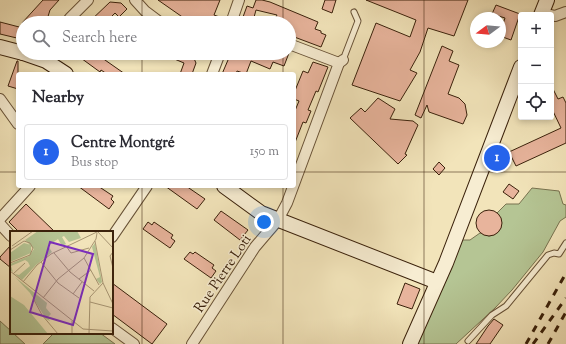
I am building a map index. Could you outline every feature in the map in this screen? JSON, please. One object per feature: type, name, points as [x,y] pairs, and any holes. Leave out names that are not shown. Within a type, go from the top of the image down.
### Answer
[{"type":"street","points":[[72,16],[88,0]]},
{"type":"street","points":[[135,0],[152,16]]},
{"type":"street","points":[[234,16],[240,0]]},
{"type":"street","points":[[546,12],[547,0]]},
{"type":"street","points":[[554,16],[566,12]]},
{"type":"street","points":[[296,46],[341,62]]},
{"type":"street","points":[[0,47],[16,51]]},
{"type":"street","points":[[51,60],[64,72]]},
{"type":"street","points":[[213,72],[216,60]]},
{"type":"street","name":"Rue Pierre Loti","points":[[296,181],[341,62]]},
{"type":"street","points":[[410,344],[446,263],[518,75]]},
{"type":"street","points":[[0,99],[16,121]]},
{"type":"street","points":[[0,219],[28,188]]},
{"type":"street","points":[[113,236],[146,188]]},
{"type":"street","points":[[227,188],[261,213],[437,282]]},
{"type":"street","name":"Rue Pierre Loti","points":[[192,344],[254,247],[278,220],[293,188]]},
{"type":"street","points":[[0,224],[10,235]]},
{"type":"street","points":[[113,329],[134,344]]},
{"type":"lane","points":[[341,62],[358,21],[354,12]]},
{"type":"lane","points":[[468,341],[492,315],[506,306],[522,288],[544,258],[550,254],[559,254],[566,243]]},
{"type":"green space","points":[[532,188],[559,191],[563,204],[566,205],[566,217],[560,221],[543,252],[495,308],[456,344],[417,344],[461,240],[470,240],[480,233],[489,236],[497,233],[501,227],[501,220],[497,213],[506,204],[519,204]]},
{"type":"green space","points":[[0,321],[10,330],[10,334],[14,334],[25,344],[0,344]]},
{"type":"green space","points":[[53,334],[101,334],[115,344],[43,344]]},
{"type":"building","points":[[43,0],[59,0],[50,10],[48,16],[28,16]]},
{"type":"building","points":[[158,0],[220,0],[214,15],[217,16],[181,16]]},
{"type":"building","points":[[256,0],[262,0],[318,22],[315,29],[326,35],[321,47],[296,38],[296,16],[276,16],[256,10],[254,16],[243,16],[247,6],[253,8]]},
{"type":"building","points":[[325,0],[336,0],[332,13],[322,9]]},
{"type":"building","points":[[366,0],[468,0],[454,36],[428,28],[420,52],[410,70],[417,73],[400,101],[352,85],[376,23],[410,37],[416,20]]},
{"type":"building","points":[[110,2],[121,3],[127,9],[120,16],[115,13],[112,16],[95,16]]},
{"type":"building","points":[[496,5],[518,13],[518,20],[511,40],[506,38],[506,12],[493,12]]},
{"type":"building","points":[[0,22],[16,26],[16,38],[0,34]]},
{"type":"building","points":[[442,46],[453,51],[449,61],[459,65],[448,94],[459,98],[465,104],[467,115],[463,124],[429,112],[427,105],[421,118],[415,115]]},
{"type":"building","points":[[84,60],[105,60],[122,72],[104,72],[101,70],[100,72]]},
{"type":"building","points":[[177,60],[195,60],[196,63],[193,72],[181,72],[184,63]]},
{"type":"building","points":[[228,60],[286,60],[284,66],[273,62],[270,69],[251,61],[247,72],[223,72]]},
{"type":"building","points":[[17,61],[18,61],[16,88],[8,86]]},
{"type":"building","points":[[313,62],[328,67],[318,92],[316,91],[308,110],[311,111],[306,123],[303,122],[296,140],[296,108],[299,101],[296,100],[296,88],[303,71],[308,73]]},
{"type":"building","points":[[554,91],[558,99],[563,97],[566,103],[566,143],[516,166],[509,152],[561,128],[554,113]]},
{"type":"building","points":[[378,98],[395,109],[390,119],[413,121],[418,125],[405,154],[407,155],[398,164],[350,118],[361,108],[365,112]]},
{"type":"building","points":[[439,162],[445,168],[439,175],[433,169]]},
{"type":"building","points":[[509,184],[519,191],[513,199],[503,192]]},
{"type":"building","points":[[81,188],[101,188],[113,196],[111,199],[114,202],[109,209]]},
{"type":"building","points":[[168,188],[189,188],[205,199],[197,209]]},
{"type":"building","points":[[26,204],[54,231],[18,231],[9,222]]},
{"type":"building","points":[[489,210],[498,214],[502,223],[498,232],[489,236],[480,232],[476,223],[480,214]]},
{"type":"building","points":[[221,211],[248,230],[240,240],[214,220]]},
{"type":"building","points":[[148,222],[152,225],[154,222],[173,235],[171,238],[175,241],[170,248],[143,229]]},
{"type":"building","points":[[10,246],[10,267],[0,259],[0,257]]},
{"type":"building","points":[[190,252],[193,254],[195,252],[214,265],[212,268],[216,271],[211,278],[184,259]]},
{"type":"building","points":[[405,283],[420,289],[412,309],[397,304]]},
{"type":"building","points":[[113,284],[167,324],[152,344],[113,315]]},
{"type":"building","points":[[494,319],[503,325],[490,344],[476,344],[488,326]]},
{"type":"railway","points":[[526,344],[566,273]]},
{"type":"railway","points":[[533,344],[566,298]]},
{"type":"railway","points":[[548,344],[566,312]]},
{"type":"place","name":"Centre Montgré","points":[[497,158]]}]
